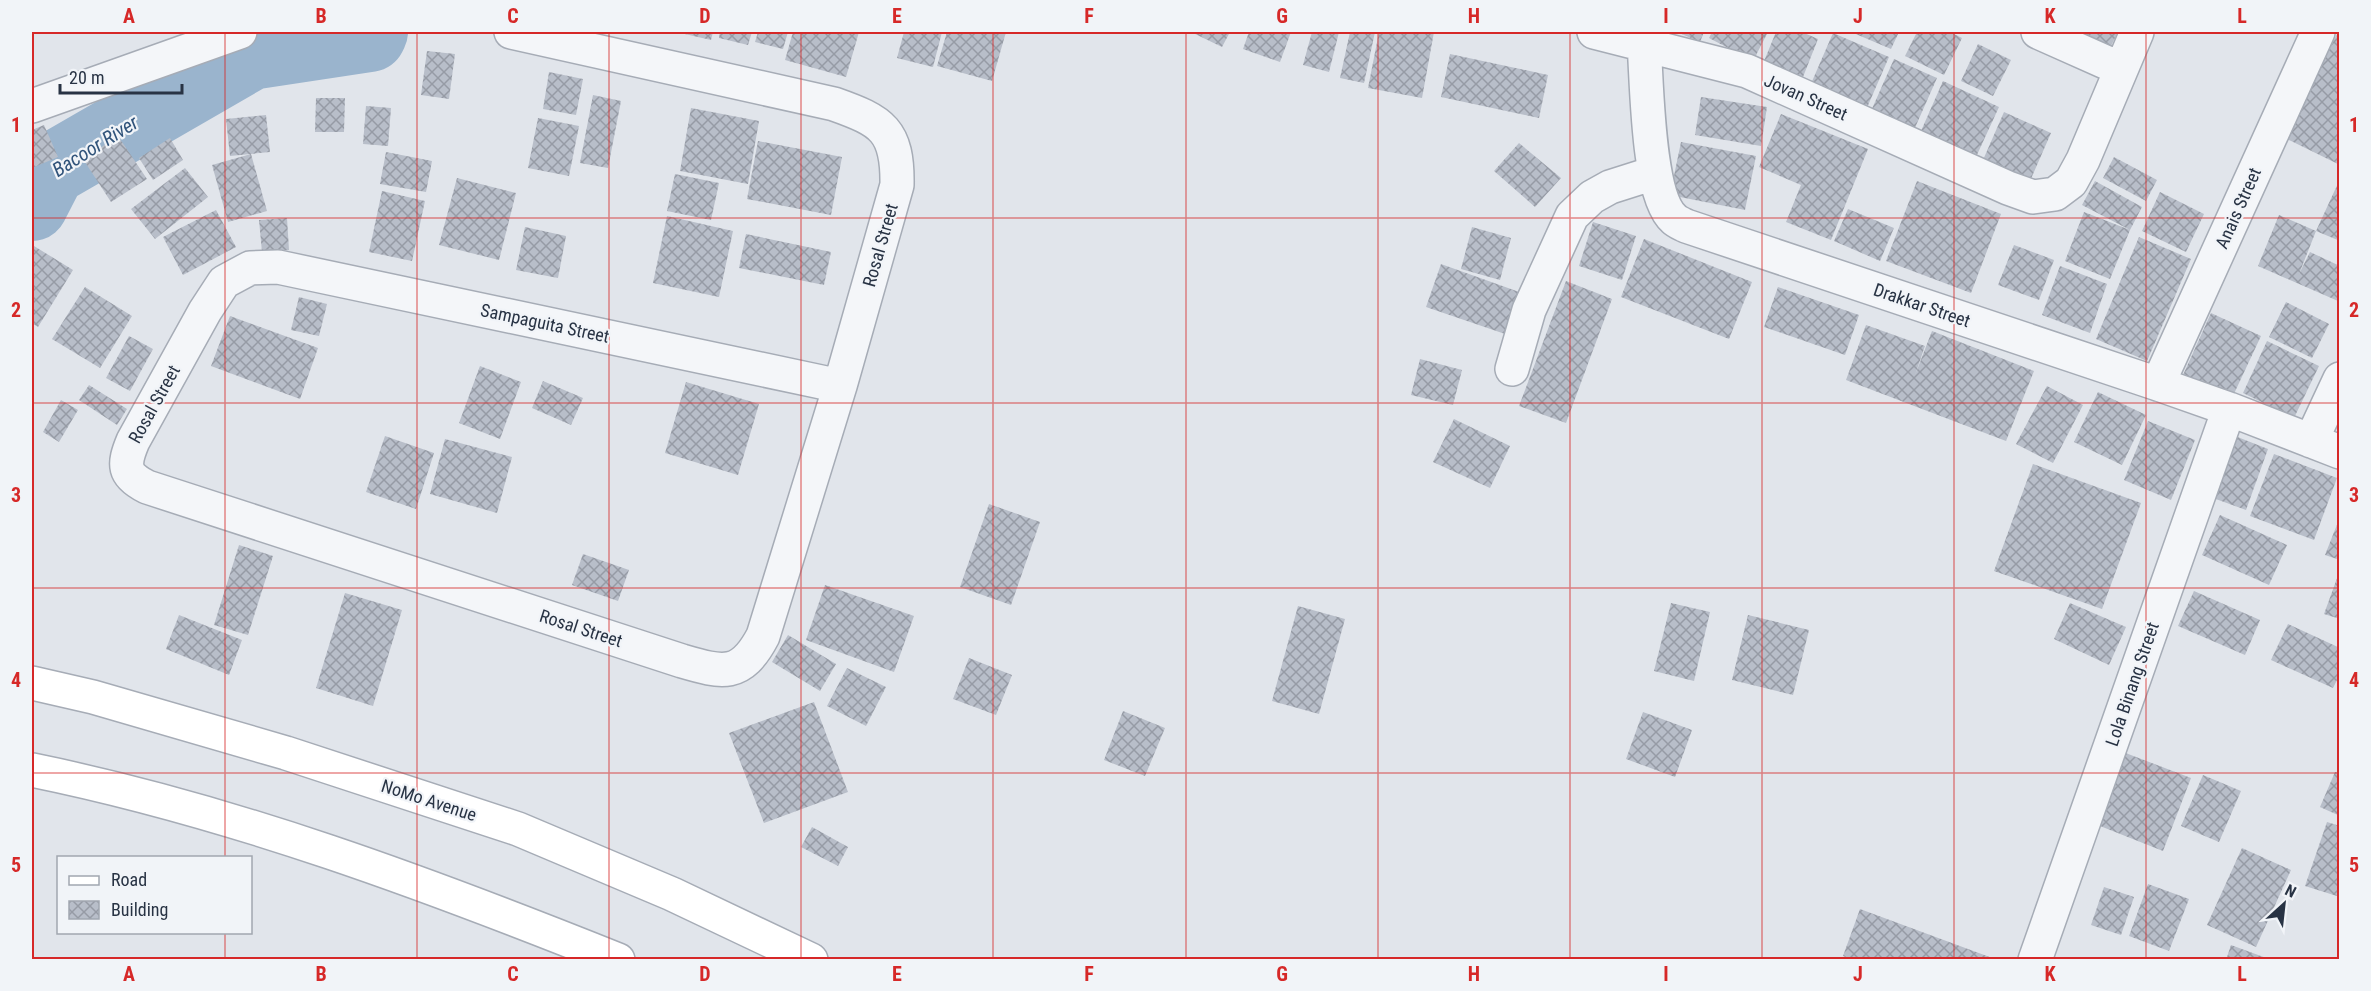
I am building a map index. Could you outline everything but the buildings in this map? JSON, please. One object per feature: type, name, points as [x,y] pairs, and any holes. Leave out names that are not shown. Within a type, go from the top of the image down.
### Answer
[{"type":"main road","name":"NoMo Avenue","points":[[32,683],[93,697],[286,753],[518,830],[672,894],[811,960]]},
{"type":"main road","points":[[32,770],[256,828],[492,910],[618,960]]},
{"type":"street","points":[[32,106],[240,32]]},
{"type":"street","name":"Rosal Street","points":[[250,268],[224,282],[205,311],[133,441],[126,458],[127,472],[135,481],[181,498],[711,669],[737,668],[753,656],[763,636],[840,386],[897,185],[898,159],[888,134],[866,116],[834,104],[511,32]]},
{"type":"street","name":"Jovan Street","points":[[1594,32],[1747,71],[2008,188],[2034,197],[2055,194],[2071,182],[2083,160],[2138,32]]},
{"type":"street","points":[[2038,32],[2121,69]]},
{"type":"street","name":"Anais Street","points":[[2158,384],[2318,32]]},
{"type":"street","name":"Drakkar Street","points":[[1644,44],[1654,173],[1665,205],[1673,218],[1686,226],[2158,384],[2325,447]]},
{"type":"street","points":[[1512,369],[1529,310],[1572,216],[1600,192],[1654,173]]},
{"type":"street","name":"Sampaguita Street","points":[[250,268],[278,267],[840,386]]},
{"type":"street","points":[[2325,447],[2340,379]]},
{"type":"street","name":"Lola Binang Street","points":[[2035,960],[2229,409]]},
{"type":"waterway","name":"Bacoor River","points":[[32,205],[50,170],[251,54],[370,36],[372,32]]}]
